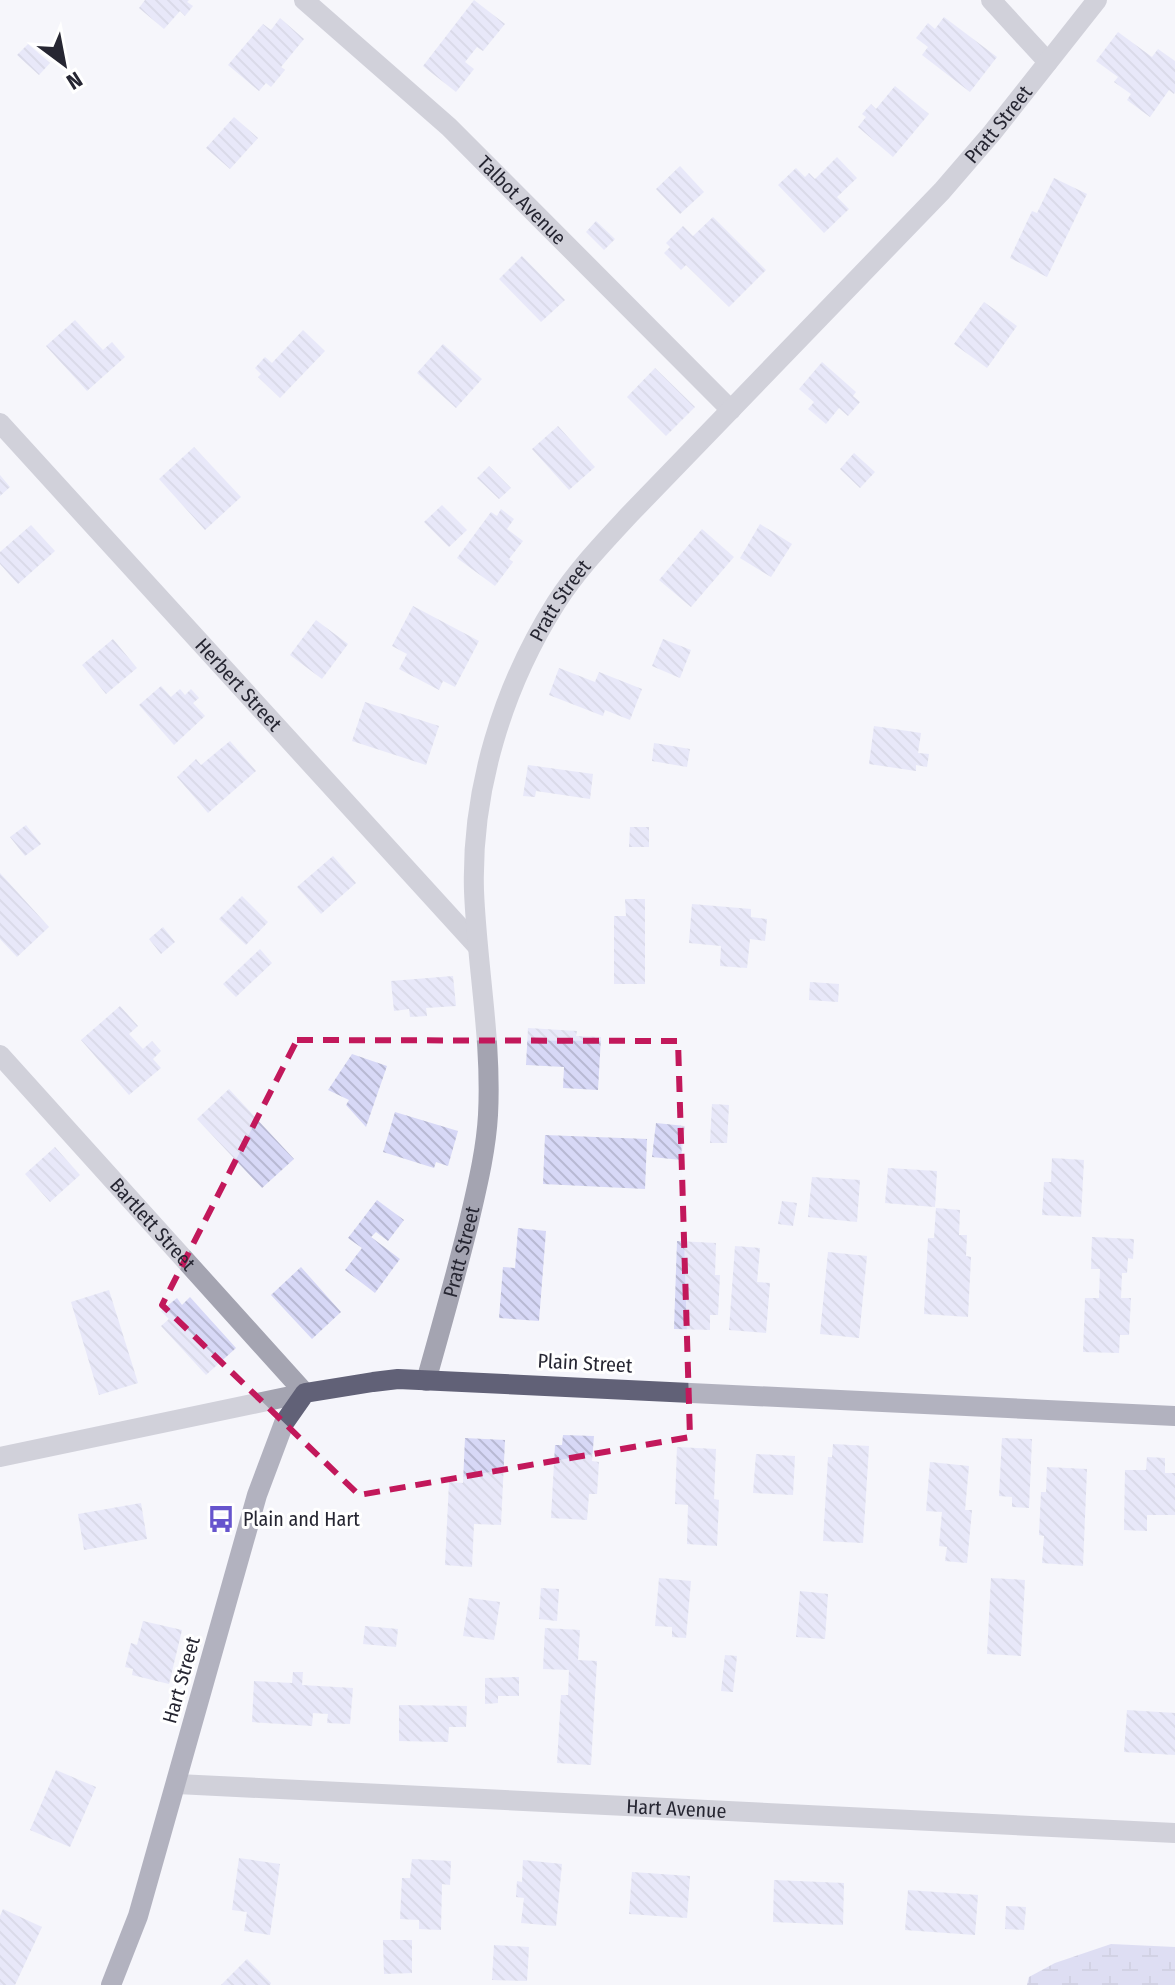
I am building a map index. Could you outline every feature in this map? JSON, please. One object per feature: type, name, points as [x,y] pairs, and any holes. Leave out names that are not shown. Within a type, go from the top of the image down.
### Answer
[{"type":"main road","name":"Plain Street","points":[[305,1393],[398,1379],[1175,1416]]},
{"type":"main road","name":"Hart Street","points":[[111,1985],[138,1916],[257,1495],[284,1423],[305,1393]]},
{"type":"street","name":"Talbot Avenue","points":[[304,0],[449,127],[731,410]]},
{"type":"street","points":[[991,0],[1048,62]]},
{"type":"street","name":"Pratt Street","points":[[426,1381],[460,1260],[486,1141],[488,1049],[474,887],[481,796],[506,705],[528,652],[557,602],[592,556],[933,201],[984,143],[1097,0]]},
{"type":"street","name":"Herbert Street","points":[[0,423],[477,946]]},
{"type":"street","name":"Bartlett Street","points":[[0,1055],[305,1393]]},
{"type":"street","name":"Plain Street","points":[[0,1457],[305,1393]]},
{"type":"street","name":"Hart Avenue","points":[[177,1784],[1175,1833]]},
{"type":"highlighted area","points":[[297,1040],[678,1041],[690,1437],[359,1495],[162,1305]]},
{"type":"green space","points":[[1111,1944],[1175,1947],[1175,1985],[1027,1985],[1029,1977],[1055,1963]]},
{"type":"building","points":[[145,0],[189,0],[187,2],[193,6],[185,16],[180,11],[164,29],[139,8]]},
{"type":"building","points":[[474,0],[505,24],[483,51],[477,47],[465,62],[474,69],[456,92],[423,66]]},
{"type":"building","points":[[944,17],[997,57],[970,92],[922,55],[928,47],[916,38],[928,23],[935,29]]},
{"type":"building","points":[[280,18],[304,39],[281,67],[285,70],[271,87],[266,83],[259,91],[228,65],[263,24],[271,30]]},
{"type":"building","points":[[1118,32],[1152,57],[1158,49],[1175,61],[1175,92],[1169,90],[1150,117],[1127,100],[1131,94],[1114,82],[1118,77],[1096,61]]},
{"type":"building","points":[[28,44],[50,63],[39,75],[17,55]]},
{"type":"building","points":[[895,86],[929,114],[893,157],[858,127],[866,117],[862,114],[871,104],[876,109]]},
{"type":"building","points":[[234,117],[258,138],[230,169],[206,148]]},
{"type":"building","points":[[837,157],[857,178],[837,197],[849,209],[824,233],[778,185],[796,168],[805,177],[809,173],[815,179]]},
{"type":"building","points":[[680,166],[704,192],[680,214],[656,189]]},
{"type":"building","points":[[1054,178],[1087,194],[1047,277],[1010,258],[1032,211],[1037,213]]},
{"type":"building","points":[[713,217],[766,270],[729,307],[686,265],[681,270],[664,253],[670,247],[666,243],[683,226],[693,236]]},
{"type":"building","points":[[596,221],[615,239],[604,250],[586,232]]},
{"type":"building","points":[[522,256],[565,300],[541,322],[499,279]]},
{"type":"building","points":[[984,302],[1017,326],[987,368],[954,344]]},
{"type":"building","points":[[75,320],[103,350],[112,342],[125,357],[87,391],[46,346]]},
{"type":"building","points":[[303,330],[325,351],[280,398],[258,377],[261,374],[255,368],[265,357],[272,363]]},
{"type":"building","points":[[443,344],[482,379],[456,408],[417,373]]},
{"type":"building","points":[[822,362],[856,392],[853,396],[860,402],[848,416],[839,408],[826,424],[808,409],[814,402],[799,389]]},
{"type":"building","points":[[655,368],[695,407],[666,436],[627,397]]},
{"type":"building","points":[[558,426],[595,467],[569,490],[532,449]]},
{"type":"building","points":[[194,447],[241,497],[205,530],[159,479]]},
{"type":"building","points":[[854,453],[875,472],[860,488],[840,469]]},
{"type":"building","points":[[489,466],[511,488],[499,499],[477,478]]},
{"type":"building","points":[[0,475],[10,487],[0,496]]},
{"type":"building","points":[[442,505],[467,530],[449,547],[424,522]]},
{"type":"building","points":[[501,509],[514,519],[507,529],[523,541],[509,559],[513,562],[495,586],[457,558],[491,512],[497,516]]},
{"type":"building","points":[[760,524],[792,544],[771,577],[740,558]]},
{"type":"building","points":[[31,525],[55,551],[18,584],[0,564],[0,552]]},
{"type":"building","points":[[702,529],[734,557],[691,607],[659,580]]},
{"type":"building","points":[[413,606],[479,641],[455,687],[443,681],[439,690],[399,669],[407,654],[392,646]]},
{"type":"building","points":[[316,620],[348,644],[322,679],[290,655]]},
{"type":"building","points":[[113,639],[137,668],[106,694],[82,665]]},
{"type":"building","points":[[663,639],[691,650],[680,678],[652,666]]},
{"type":"building","points":[[559,668],[595,682],[599,672],[642,689],[630,720],[605,710],[603,716],[549,695]]},
{"type":"building","points":[[161,686],[171,697],[180,689],[185,695],[191,689],[199,698],[193,703],[205,716],[174,745],[139,705]]},
{"type":"building","points":[[365,702],[439,726],[426,765],[352,741]]},
{"type":"building","points":[[874,726],[921,733],[918,753],[929,754],[927,767],[916,765],[916,771],[869,764]]},
{"type":"building","points":[[230,741],[256,771],[208,813],[177,777],[196,759],[201,765]]},
{"type":"building","points":[[654,743],[690,749],[687,767],[652,761]]},
{"type":"building","points":[[528,765],[593,774],[590,799],[536,791],[535,797],[523,796]]},
{"type":"building","points":[[26,825],[41,844],[25,856],[10,837]]},
{"type":"building","points":[[630,827],[649,827],[649,847],[629,847]]},
{"type":"building","points":[[333,856],[356,883],[321,914],[297,887]]},
{"type":"building","points":[[0,873],[49,927],[17,957],[0,939]]},
{"type":"building","points":[[242,896],[268,922],[246,945],[219,919]]},
{"type":"building","points":[[625,899],[645,899],[645,984],[614,984],[614,916],[626,916]]},
{"type":"building","points":[[692,904],[751,909],[751,917],[767,919],[765,941],[750,939],[747,968],[720,966],[721,946],[689,943]]},
{"type":"building","points":[[163,927],[175,942],[161,954],[149,939]]},
{"type":"building","points":[[260,949],[272,963],[236,997],[223,984]]},
{"type":"building","points":[[453,976],[456,1006],[426,1008],[427,1016],[410,1017],[409,1009],[394,1011],[391,981]]},
{"type":"building","points":[[810,982],[839,984],[838,1002],[809,1000]]},
{"type":"building","points":[[120,1006],[138,1026],[129,1034],[143,1049],[152,1041],[161,1051],[153,1059],[161,1068],[129,1095],[81,1040]]},
{"type":"building","points":[[528,1028],[577,1031],[576,1036],[601,1037],[598,1090],[563,1088],[564,1067],[526,1065]]},
{"type":"building","points":[[352,1054],[387,1066],[366,1127],[346,1105],[349,1100],[328,1090]]},
{"type":"building","points":[[229,1089],[294,1159],[262,1188],[197,1119]]},
{"type":"building","points":[[712,1104],[729,1105],[727,1143],[710,1143]]},
{"type":"building","points":[[395,1112],[458,1131],[448,1166],[436,1162],[434,1168],[383,1152]]},
{"type":"building","points":[[656,1123],[685,1126],[681,1160],[652,1157]]},
{"type":"building","points":[[545,1135],[647,1139],[645,1189],[543,1184]]},
{"type":"building","points":[[55,1147],[80,1175],[50,1202],[25,1174]]},
{"type":"building","points":[[1052,1158],[1084,1160],[1081,1217],[1042,1215],[1044,1182],[1051,1182]]},
{"type":"building","points":[[888,1168],[937,1171],[935,1207],[885,1203]]},
{"type":"building","points":[[812,1177],[860,1180],[857,1222],[808,1217]]},
{"type":"building","points":[[377,1200],[404,1220],[388,1241],[376,1232],[371,1237],[400,1259],[375,1293],[345,1270],[362,1248],[348,1238]]},
{"type":"building","points":[[782,1201],[797,1203],[793,1226],[778,1224]]},
{"type":"building","points":[[936,1208],[960,1210],[959,1235],[967,1235],[966,1256],[971,1257],[968,1317],[924,1314],[928,1238],[934,1238]]},
{"type":"building","points":[[518,1228],[546,1231],[539,1321],[499,1318],[503,1267],[515,1268]]},
{"type":"building","points":[[1092,1237],[1134,1239],[1133,1259],[1128,1258],[1127,1273],[1122,1273],[1121,1298],[1131,1298],[1129,1335],[1120,1335],[1119,1353],[1083,1352],[1085,1298],[1099,1298],[1100,1269],[1091,1269]]},
{"type":"building","points":[[677,1241],[716,1243],[715,1275],[720,1275],[718,1315],[710,1315],[710,1330],[674,1329]]},
{"type":"building","points":[[735,1246],[760,1248],[757,1282],[770,1283],[766,1333],[729,1330]]},
{"type":"building","points":[[828,1252],[867,1256],[859,1338],[820,1334]]},
{"type":"building","points":[[301,1267],[341,1312],[312,1339],[271,1295]]},
{"type":"building","points":[[109,1290],[138,1383],[99,1395],[71,1302]]},
{"type":"building","points":[[190,1297],[236,1348],[206,1375],[161,1326],[169,1319],[161,1311],[177,1298],[182,1305]]},
{"type":"building","points":[[563,1435],[594,1436],[592,1461],[599,1462],[597,1494],[589,1494],[587,1520],[551,1518],[555,1445],[562,1445]]},
{"type":"building","points":[[465,1438],[505,1440],[501,1525],[474,1524],[472,1567],[445,1565],[449,1482],[463,1483]]},
{"type":"building","points":[[1002,1438],[1032,1439],[1029,1508],[1012,1507],[1012,1497],[999,1496]]},
{"type":"building","points":[[833,1444],[869,1446],[863,1543],[823,1541],[828,1457],[832,1457]]},
{"type":"building","points":[[677,1447],[716,1449],[714,1499],[719,1500],[717,1546],[687,1544],[688,1505],[675,1504]]},
{"type":"building","points":[[756,1454],[795,1456],[793,1495],[753,1493]]},
{"type":"building","points":[[1147,1457],[1165,1458],[1165,1473],[1175,1473],[1175,1515],[1147,1515],[1147,1531],[1124,1530],[1125,1470],[1146,1470]]},
{"type":"building","points":[[930,1462],[969,1466],[965,1510],[972,1510],[967,1563],[945,1561],[947,1547],[939,1546],[942,1512],[926,1511]]},
{"type":"building","points":[[1047,1467],[1087,1469],[1083,1566],[1042,1563],[1044,1536],[1039,1535],[1041,1492],[1046,1492]]},
{"type":"building","points":[[141,1503],[147,1539],[84,1550],[78,1514]]},
{"type":"building","points":[[659,1578],[691,1581],[686,1638],[672,1637],[672,1627],[655,1626]]},
{"type":"building","points":[[991,1578],[1025,1580],[1021,1656],[987,1654]]},
{"type":"building","points":[[541,1588],[559,1589],[557,1621],[539,1619]]},
{"type":"building","points":[[800,1591],[828,1594],[825,1639],[796,1637]]},
{"type":"building","points":[[469,1598],[500,1602],[494,1640],[463,1636]]},
{"type":"building","points":[[143,1621],[182,1630],[169,1684],[132,1675],[133,1669],[125,1667],[131,1643],[137,1645]]},
{"type":"building","points":[[365,1626],[398,1629],[396,1647],[363,1644]]},
{"type":"building","points":[[545,1628],[580,1630],[578,1660],[597,1661],[591,1765],[557,1763],[561,1695],[568,1695],[569,1670],[543,1669]]},
{"type":"building","points":[[725,1655],[737,1656],[733,1692],[721,1691]]},
{"type":"building","points":[[293,1672],[303,1672],[302,1685],[353,1688],[350,1724],[327,1723],[328,1714],[313,1713],[312,1726],[252,1722],[254,1681],[292,1683]]},
{"type":"building","points":[[519,1677],[519,1696],[498,1696],[498,1703],[485,1704],[485,1678]]},
{"type":"building","points":[[399,1705],[467,1706],[466,1727],[449,1727],[448,1742],[399,1741]]},
{"type":"building","points":[[1127,1710],[1175,1713],[1175,1755],[1124,1752]]},
{"type":"building","points":[[56,1770],[96,1787],[70,1847],[30,1830]]},
{"type":"building","points":[[239,1858],[280,1864],[270,1935],[244,1931],[247,1912],[232,1910]]},
{"type":"building","points":[[412,1859],[451,1861],[450,1885],[442,1884],[441,1930],[419,1929],[419,1920],[400,1919],[402,1878],[410,1878]]},
{"type":"building","points":[[523,1860],[562,1864],[556,1926],[521,1923],[524,1898],[516,1897],[517,1881],[522,1882]]},
{"type":"building","points":[[632,1872],[690,1876],[687,1918],[629,1914]]},
{"type":"building","points":[[774,1880],[844,1883],[843,1925],[773,1922]]},
{"type":"building","points":[[908,1890],[978,1895],[975,1935],[905,1930]]},
{"type":"building","points":[[1006,1906],[1026,1907],[1024,1930],[1005,1929]]},
{"type":"building","points":[[3,1909],[42,1927],[15,1985],[0,1985],[0,1916]]},
{"type":"building","points":[[383,1940],[412,1940],[412,1973],[384,1974]]},
{"type":"building","points":[[494,1945],[529,1947],[527,1981],[492,1980]]},
{"type":"building","points":[[247,1959],[270,1985],[221,1985]]},
{"type":"place","name":"Plain and Hart","points":[[221,1519]]}]
